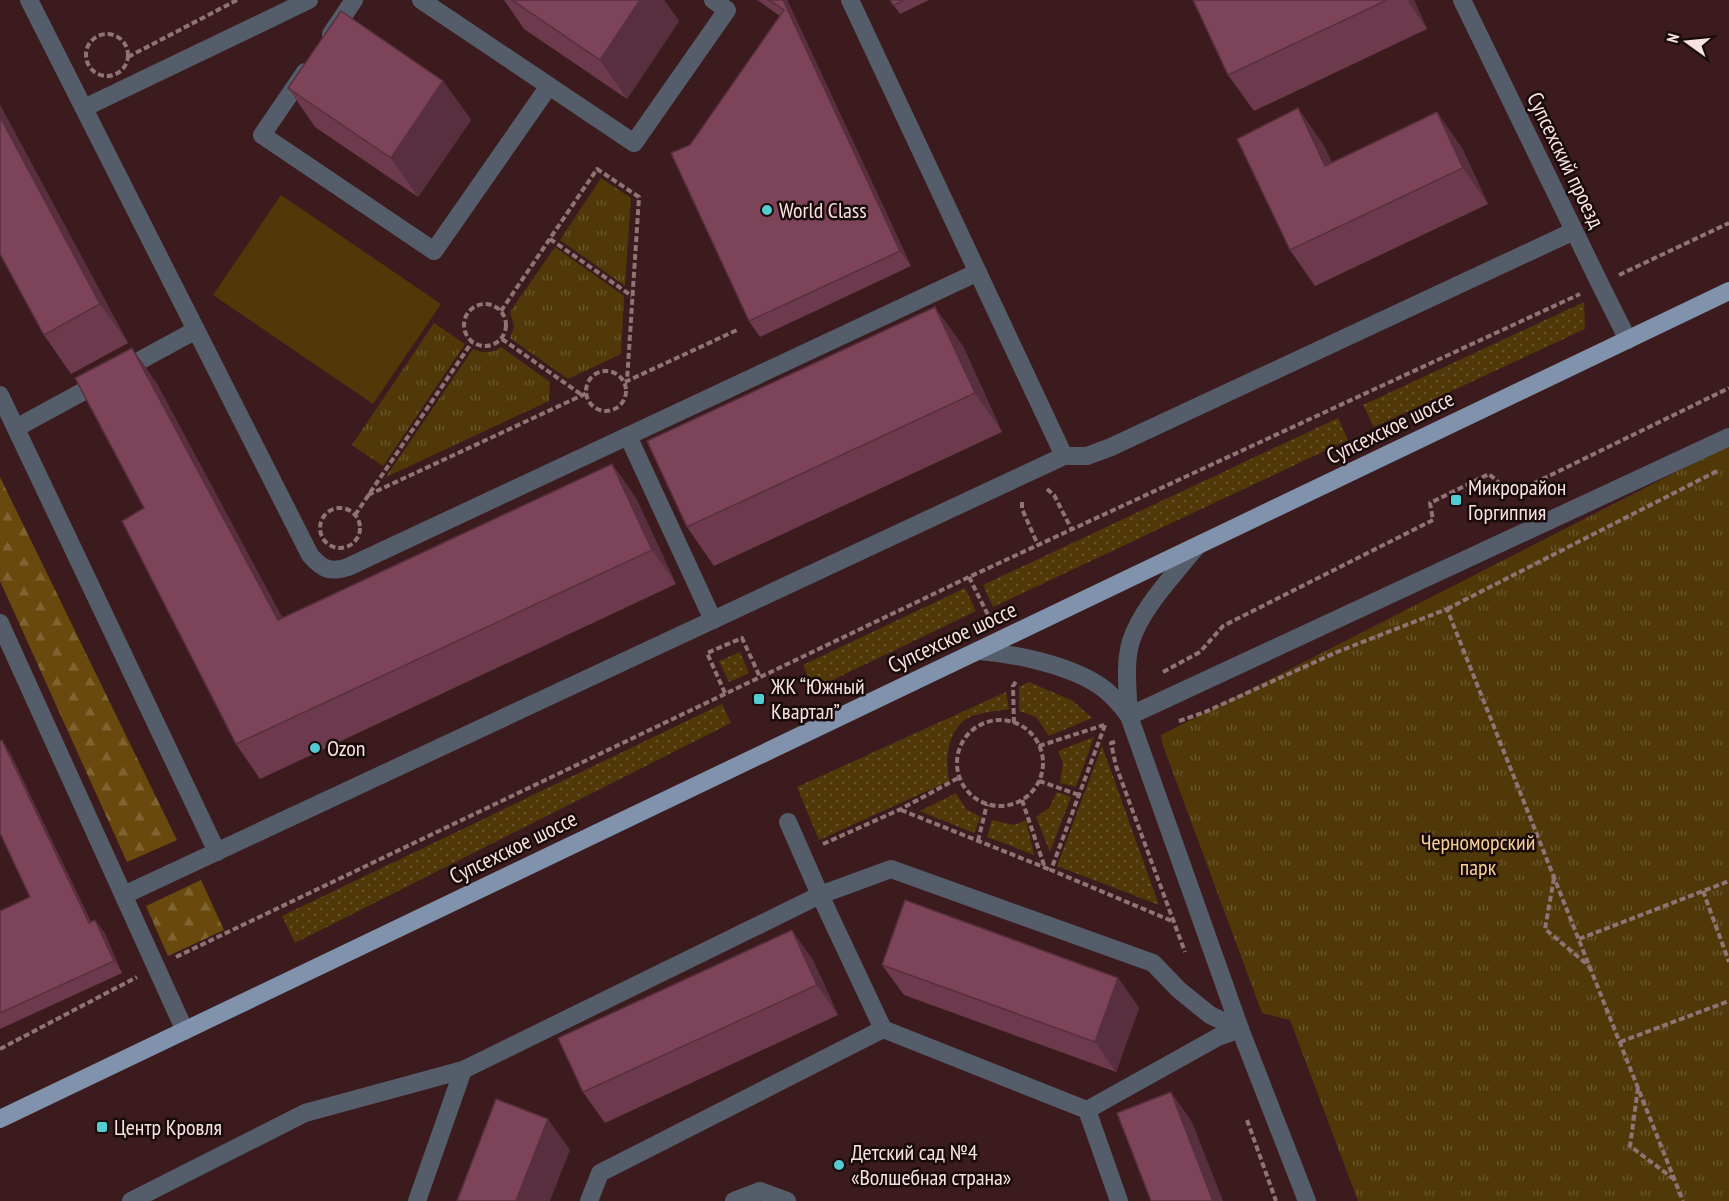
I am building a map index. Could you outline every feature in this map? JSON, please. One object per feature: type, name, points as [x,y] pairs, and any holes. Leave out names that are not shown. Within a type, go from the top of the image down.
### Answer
[{"type":"main road","name":"Супсехское шоссе","points":[[0,1119],[1729,291]]},
{"type":"street","points":[[29,0],[310,555],[326,569],[338,570],[348,567],[978,272]]},
{"type":"street","points":[[84,108],[309,0]]},
{"type":"street","points":[[354,0],[262,135],[434,251],[549,86]]},
{"type":"street","points":[[421,0],[634,143],[727,10],[713,0]]},
{"type":"street","points":[[850,0],[1064,456]]},
{"type":"street","name":"Супсехский проезд","points":[[1462,0],[1628,340]]},
{"type":"street","points":[[124,895],[1064,456],[1086,456],[1111,447],[1574,231]]},
{"type":"street","points":[[16,428],[196,330]]},
{"type":"street","points":[[0,395],[217,852]]},
{"type":"street","points":[[628,436],[713,620]]},
{"type":"street","points":[[1129,716],[1729,438]]},
{"type":"street","points":[[1197,546],[1151,603],[1136,629],[1130,644],[1127,682],[1129,716],[1240,1029],[1307,1201]]},
{"type":"street","points":[[0,623],[185,1031]]},
{"type":"street","points":[[979,651],[1001,652],[1068,670],[1099,685],[1118,702],[1129,716]]},
{"type":"street","points":[[788,822],[883,1029],[1086,1110],[1119,1201]]},
{"type":"street","points":[[131,1201],[306,1113],[463,1070],[820,895],[891,869],[1153,963],[1179,990],[1210,1015],[1240,1029]]},
{"type":"street","points":[[589,1201],[600,1173],[883,1029]]},
{"type":"street","points":[[1086,1110],[1218,1037],[1240,1029]]},
{"type":"street","points":[[417,1201],[463,1070]]},
{"type":"street","points":[[734,1201],[760,1191],[787,1201]]},
{"type":"path","points":[[128,57],[126,46],[119,38],[108,34],[97,36],[89,43],[85,54],[87,65],[93,72],[105,77],[116,75],[124,68],[128,57],[237,0]]},
{"type":"path","points":[[501,311],[597,169],[639,197],[626,393],[622,403],[614,409],[604,411],[594,407],[584,394],[502,339]]},
{"type":"path","points":[[0,1049],[156,967],[725,693],[1729,223]]},
{"type":"path","points":[[550,238],[632,296]]},
{"type":"path","points":[[487,303],[497,307],[505,315],[507,326],[502,339],[495,344],[484,346],[472,342],[466,334],[464,323],[467,313],[476,305],[487,303]]},
{"type":"path","points":[[625,382],[736,330]]},
{"type":"path","points":[[355,515],[472,342]]},
{"type":"path","points":[[368,495],[584,394],[590,379],[598,372],[608,371],[618,374],[625,382]]},
{"type":"path","points":[[1162,701],[1151,678],[1200,652],[1223,626],[1433,520],[1430,503],[1489,474],[1512,494],[1729,388]]},
{"type":"path","points":[[1337,652],[1447,609],[1728,466]]},
{"type":"path","points":[[1041,488],[1049,489],[1054,495],[1072,530]]},
{"type":"path","points":[[1025,495],[1021,503],[1022,509],[1038,545]]},
{"type":"path","points":[[342,508],[355,515],[360,530],[356,540],[348,546],[338,548],[328,544],[321,536],[320,526],[324,516],[332,509],[342,508]]},
{"type":"path","points":[[1447,609],[1683,1201]]},
{"type":"path","points":[[725,693],[707,653],[742,638],[760,677]]},
{"type":"path","points":[[1014,723],[1013,686],[1018,679],[1025,679]]},
{"type":"path","points":[[1100,717],[1105,725]]},
{"type":"path","points":[[1003,720],[1014,723],[1030,732],[1039,746],[1043,760],[1039,781],[1034,790],[1022,800],[1009,805],[987,804],[975,798],[960,777],[957,761],[961,747],[966,737],[977,727],[990,721],[1003,720]]},
{"type":"path","points":[[1039,746],[1105,725]]},
{"type":"path","points":[[1050,870],[1105,725]]},
{"type":"path","points":[[802,853],[901,809],[960,777]]},
{"type":"path","points":[[1039,781],[1079,795]]},
{"type":"path","points":[[1022,800],[1045,868]]},
{"type":"path","points":[[978,841],[987,804]]},
{"type":"path","points":[[901,809],[1173,922]]},
{"type":"path","points":[[1554,878],[1545,929],[1589,966]]},
{"type":"path","points":[[1579,939],[1729,881]]},
{"type":"path","points":[[1703,891],[1729,962]]},
{"type":"path","points":[[1620,1042],[1729,1001]]},
{"type":"path","points":[[1638,1087],[1630,1146],[1675,1181]]},
{"type":"green space","points":[[601,178],[631,198],[625,286],[560,240]]},
{"type":"green space","points":[[281,195],[441,304],[373,404],[213,295]]},
{"type":"green space","points":[[555,247],[624,296],[621,354],[568,379],[510,338],[514,327],[510,312]]},
{"type":"green space","points":[[1584,302],[1585,329],[1374,427],[1363,405]]},
{"type":"green space","points":[[434,323],[465,344],[383,466],[352,445]]},
{"type":"green space","points":[[501,347],[550,382],[549,401],[386,477],[473,349],[487,352]]},
{"type":"green space","points":[[1338,418],[1348,440],[993,607],[983,585]]},
{"type":"green space","name":"Черноморский парк","points":[[1729,445],[1729,1201],[1358,1201],[1290,1020],[1262,1013],[1161,735]]},
{"type":"green space","points":[[0,477],[177,840],[127,862],[0,581]]},
{"type":"green space","points":[[965,588],[976,611],[814,689],[803,665]]},
{"type":"green space","points":[[740,652],[749,673],[729,682],[719,661]]},
{"type":"green space","points":[[1029,682],[1073,701],[1092,718],[1049,736],[1036,717],[1019,711],[1019,687]]},
{"type":"green space","points":[[1006,692],[1009,709],[972,716],[957,728],[948,753],[949,781],[819,840],[797,787]]},
{"type":"green space","points":[[722,704],[731,723],[295,943],[282,916]]},
{"type":"green space","points":[[1094,737],[1076,787],[1060,783],[1063,763],[1058,751]]},
{"type":"green space","points":[[1102,746],[1159,905],[1057,866]]},
{"type":"green space","points":[[1057,792],[1071,797],[1050,852],[1036,817],[1049,808]]},
{"type":"green space","points":[[956,793],[966,809],[981,817],[974,833],[920,811]]},
{"type":"green space","points":[[992,820],[1014,825],[1026,820],[1034,855],[987,837]]},
{"type":"green space","points":[[201,880],[224,930],[168,956],[146,906]]},
{"type":"building","points":[[512,0],[640,0],[600,60]]},
{"type":"building","points":[[769,0],[783,0],[900,251],[749,321],[671,153],[690,145],[784,10]]},
{"type":"building","points":[[890,0],[905,0],[893,5]]},
{"type":"building","points":[[1193,0],[1387,0],[1228,75]]},
{"type":"building","points":[[341,11],[443,81],[391,158],[288,88]]},
{"type":"building","points":[[1298,108],[1325,166],[1437,112],[1463,168],[1290,250],[1237,139]]},
{"type":"building","points":[[0,117],[100,304],[44,335],[0,254]]},
{"type":"building","points":[[935,307],[975,393],[687,527],[647,441]]},
{"type":"building","points":[[132,348],[278,620],[612,464],[652,550],[236,744],[122,521],[144,508],[75,378]]},
{"type":"building","points":[[2,740],[89,923],[95,920],[114,961],[0,1013],[0,911],[30,897],[0,833],[0,741]]},
{"type":"building","points":[[905,900],[1118,978],[1095,1042],[882,965]]},
{"type":"building","points":[[792,930],[817,985],[583,1092],[558,1038]]},
{"type":"building","points":[[1171,1092],[1213,1201],[1151,1201],[1117,1113]]},
{"type":"building","points":[[496,1099],[548,1119],[516,1201],[457,1201]]},
{"type":"place","name":"World Class","points":[[767,210]]},
{"type":"place","name":"Микрорайон Горгиппия","points":[[1456,500]]},
{"type":"place","name":"ЖК “Южный Квартал”","points":[[759,699]]},
{"type":"place","name":"Ozon","points":[[315,748]]},
{"type":"place","name":"Центр Кровля","points":[[102,1127]]},
{"type":"place","name":"Детский сад №4 «Волшебная страна»","points":[[839,1165]]}]
